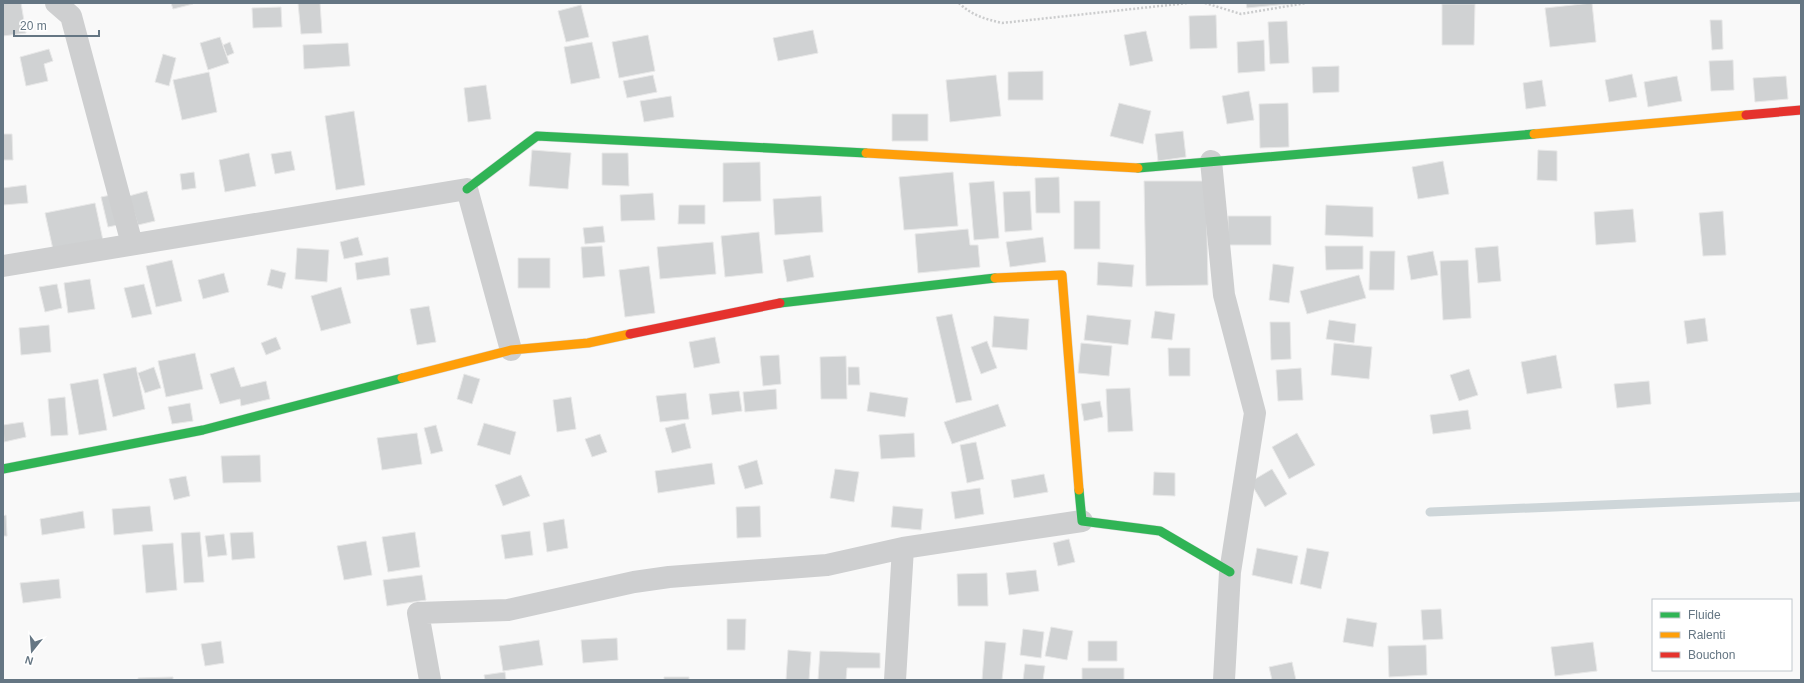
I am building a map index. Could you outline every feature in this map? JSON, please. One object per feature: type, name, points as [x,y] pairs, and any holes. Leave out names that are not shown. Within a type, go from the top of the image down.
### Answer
[{"type":"street","points":[[56,3],[71,16],[132,244]]},
{"type":"street","points":[[3,266],[467,189],[537,136],[1146,168],[1211,161],[1801,110]]},
{"type":"street","points":[[1211,161],[1224,295],[1255,413],[1230,572],[1224,680]]},
{"type":"street","points":[[467,189],[511,350]]},
{"type":"street","points":[[3,469],[203,430],[511,350],[588,343],[782,303],[1009,276],[1062,275],[1082,521]]},
{"type":"street","points":[[430,680],[418,613],[508,610],[634,582],[669,577],[827,565],[903,548],[1082,521],[1160,532],[1230,572]]},
{"type":"street","points":[[895,680],[903,548]]},
{"type":"path","points":[[959,3],[965,9],[980,18],[1002,23],[1188,3]]},
{"type":"path","points":[[1205,3],[1241,14],[1306,3]]},
{"type":"building","points":[[3,3],[21,3],[26,33],[3,36]]},
{"type":"building","points":[[171,3],[193,3],[193,4],[173,9]]},
{"type":"building","points":[[298,3],[320,3],[322,33],[301,34]]},
{"type":"building","points":[[1246,3],[1299,3],[1247,8]]},
{"type":"building","points":[[1592,3],[1596,42],[1550,47],[1545,8]]},
{"type":"building","points":[[1442,4],[1475,4],[1474,45],[1442,45]]},
{"type":"building","points":[[581,5],[589,37],[566,42],[558,11]]},
{"type":"building","points":[[281,7],[282,27],[253,28],[252,8]]},
{"type":"building","points":[[1216,15],[1217,48],[1190,49],[1189,16]]},
{"type":"building","points":[[1710,20],[1722,20],[1723,49],[1712,50]]},
{"type":"building","points":[[1287,21],[1289,63],[1270,64],[1268,22]]},
{"type":"building","points":[[813,30],[818,53],[778,61],[773,38]]},
{"type":"building","points":[[1146,31],[1153,61],[1130,66],[1124,35]]},
{"type":"building","points":[[648,35],[655,71],[619,78],[612,42]]},
{"type":"building","points":[[220,37],[229,63],[208,70],[200,43]]},
{"type":"building","points":[[1264,40],[1265,71],[1238,73],[1237,42]]},
{"type":"building","points":[[230,42],[234,53],[227,56],[223,45]]},
{"type":"building","points":[[592,42],[600,78],[571,84],[564,47]]},
{"type":"building","points":[[348,43],[350,66],[304,69],[303,45]]},
{"type":"building","points":[[49,49],[53,61],[44,64],[48,81],[26,86],[20,57]]},
{"type":"building","points":[[163,54],[176,58],[169,86],[155,82]]},
{"type":"building","points":[[1733,60],[1734,90],[1711,91],[1709,61]]},
{"type":"building","points":[[1339,66],[1339,92],[1313,93],[1312,67]]},
{"type":"building","points":[[1043,71],[1043,100],[1008,100],[1008,72]]},
{"type":"building","points":[[209,72],[217,112],[182,120],[173,80]]},
{"type":"building","points":[[1632,74],[1637,97],[1609,102],[1605,80]]},
{"type":"building","points":[[653,75],[657,92],[627,98],[623,81]]},
{"type":"building","points":[[996,75],[1001,116],[950,122],[946,80]]},
{"type":"building","points":[[1677,76],[1682,101],[1648,107],[1644,82]]},
{"type":"building","points":[[1786,76],[1788,99],[1755,102],[1753,78]]},
{"type":"building","points":[[1542,80],[1546,106],[1526,109],[1523,83]]},
{"type":"building","points":[[486,85],[491,119],[468,122],[464,88]]},
{"type":"building","points":[[1249,91],[1254,120],[1227,124],[1222,96]]},
{"type":"building","points":[[671,96],[674,117],[644,122],[640,101]]},
{"type":"building","points":[[1119,103],[1151,111],[1143,144],[1110,136]]},
{"type":"building","points":[[1288,103],[1289,147],[1260,148],[1259,104]]},
{"type":"building","points":[[354,111],[365,185],[336,190],[325,116]]},
{"type":"building","points":[[892,114],[928,114],[928,141],[892,141]]},
{"type":"building","points":[[1183,131],[1186,157],[1158,161],[1155,134]]},
{"type":"building","points":[[3,134],[12,134],[13,160],[3,160]]},
{"type":"building","points":[[532,150],[571,153],[568,189],[529,186]]},
{"type":"building","points":[[1538,150],[1557,151],[1557,181],[1537,180]]},
{"type":"building","points":[[291,151],[295,170],[275,174],[271,154]]},
{"type":"building","points":[[249,153],[256,186],[225,192],[219,160]]},
{"type":"building","points":[[602,153],[628,153],[629,186],[602,185]]},
{"type":"building","points":[[1443,161],[1449,194],[1418,199],[1412,167]]},
{"type":"building","points":[[760,162],[761,201],[723,202],[723,163]]},
{"type":"building","points":[[194,172],[196,188],[182,190],[180,174]]},
{"type":"building","points":[[953,172],[958,226],[904,230],[899,177]]},
{"type":"building","points":[[1059,177],[1060,213],[1036,213],[1035,178]]},
{"type":"building","points":[[994,181],[999,238],[974,240],[969,183]]},
{"type":"building","points":[[1144,181],[1206,181],[1208,285],[1146,286]]},
{"type":"building","points":[[26,185],[28,203],[3,205],[3,188]]},
{"type":"building","points":[[147,191],[155,221],[138,225],[129,196]]},
{"type":"building","points":[[1030,191],[1032,230],[1005,232],[1003,192]]},
{"type":"building","points":[[653,193],[655,220],[621,221],[620,195]]},
{"type":"building","points":[[116,194],[123,224],[108,227],[101,197]]},
{"type":"building","points":[[821,196],[823,232],[775,235],[773,199]]},
{"type":"building","points":[[1074,201],[1100,201],[1100,249],[1074,249]]},
{"type":"building","points":[[95,203],[104,245],[54,254],[45,213]]},
{"type":"building","points":[[679,205],[705,205],[705,224],[678,224]]},
{"type":"building","points":[[1326,205],[1373,207],[1373,237],[1325,235]]},
{"type":"building","points":[[1633,209],[1636,242],[1596,245],[1594,212]]},
{"type":"building","points":[[1723,211],[1726,255],[1703,256],[1699,213]]},
{"type":"building","points":[[1228,216],[1271,216],[1271,245],[1228,245]]},
{"type":"building","points":[[603,226],[605,242],[585,244],[583,228]]},
{"type":"building","points":[[968,229],[970,245],[978,245],[980,267],[918,273],[915,234]]},
{"type":"building","points":[[759,232],[763,273],[725,277],[721,236]]},
{"type":"building","points":[[358,237],[363,255],[344,259],[340,242]]},
{"type":"building","points":[[1043,237],[1046,262],[1010,267],[1006,242]]},
{"type":"building","points":[[713,242],[716,274],[660,279],[657,247]]},
{"type":"building","points":[[602,246],[605,276],[583,278],[581,247]]},
{"type":"building","points":[[1325,246],[1363,246],[1363,269],[1326,270]]},
{"type":"building","points":[[1498,246],[1501,281],[1478,283],[1475,248]]},
{"type":"building","points":[[297,248],[329,250],[327,282],[295,279]]},
{"type":"building","points":[[1370,251],[1395,251],[1394,290],[1369,290]]},
{"type":"building","points":[[1433,251],[1438,275],[1411,280],[1407,256]]},
{"type":"building","points":[[810,255],[814,277],[787,282],[783,260]]},
{"type":"building","points":[[388,257],[390,275],[357,280],[355,263]]},
{"type":"building","points":[[518,258],[550,258],[550,288],[518,288]]},
{"type":"building","points":[[172,260],[182,301],[156,307],[146,266]]},
{"type":"building","points":[[1468,260],[1471,318],[1443,320],[1440,261]]},
{"type":"building","points":[[1098,262],[1134,265],[1132,287],[1097,285]]},
{"type":"building","points":[[1273,264],[1294,267],[1289,303],[1269,300]]},
{"type":"building","points":[[649,266],[655,313],[625,317],[619,270]]},
{"type":"building","points":[[271,269],[286,273],[282,289],[267,285]]},
{"type":"building","points":[[224,273],[229,292],[203,299],[198,280]]},
{"type":"building","points":[[1359,275],[1366,298],[1307,314],[1300,291]]},
{"type":"building","points":[[90,279],[95,309],[68,313],[64,283]]},
{"type":"building","points":[[57,284],[62,308],[45,312],[39,287]]},
{"type":"building","points":[[144,284],[152,314],[132,318],[124,288]]},
{"type":"building","points":[[341,287],[351,323],[321,331],[311,296]]},
{"type":"building","points":[[429,306],[436,342],[417,345],[410,309]]},
{"type":"building","points":[[1155,311],[1175,314],[1172,340],[1151,338]]},
{"type":"building","points":[[952,314],[972,400],[956,403],[936,317]]},
{"type":"building","points":[[1087,315],[1131,320],[1128,345],[1084,340]]},
{"type":"building","points":[[994,316],[1029,319],[1027,350],[992,347]]},
{"type":"building","points":[[1705,318],[1708,341],[1687,344],[1684,321]]},
{"type":"building","points":[[1329,320],[1356,324],[1354,343],[1326,339]]},
{"type":"building","points":[[1270,322],[1290,322],[1291,359],[1271,360]]},
{"type":"building","points":[[49,325],[51,352],[21,355],[19,328]]},
{"type":"building","points":[[276,337],[281,349],[266,355],[261,343]]},
{"type":"building","points":[[715,337],[720,363],[694,368],[689,342]]},
{"type":"building","points":[[987,341],[997,368],[981,374],[971,347]]},
{"type":"building","points":[[1081,343],[1112,346],[1109,376],[1078,373]]},
{"type":"building","points":[[1334,343],[1372,347],[1369,379],[1331,375]]},
{"type":"building","points":[[1168,348],[1190,348],[1190,376],[1169,376]]},
{"type":"building","points":[[195,353],[203,389],[166,397],[158,361]]},
{"type":"building","points":[[779,355],[781,384],[763,386],[760,356]]},
{"type":"building","points":[[1556,355],[1562,388],[1527,394],[1521,362]]},
{"type":"building","points":[[846,356],[847,399],[821,399],[820,357]]},
{"type":"building","points":[[136,367],[145,409],[113,417],[103,374]]},
{"type":"building","points":[[154,367],[161,388],[145,393],[138,373]]},
{"type":"building","points":[[234,367],[241,387],[266,381],[270,399],[241,406],[240,399],[220,404],[210,374]]},
{"type":"building","points":[[848,367],[859,367],[860,385],[848,385]]},
{"type":"building","points":[[1301,368],[1303,400],[1278,401],[1276,370]]},
{"type":"building","points":[[1469,369],[1478,395],[1459,401],[1450,375]]},
{"type":"building","points":[[464,374],[480,379],[472,404],[457,399]]},
{"type":"building","points":[[98,379],[107,430],[79,435],[70,384]]},
{"type":"building","points":[[1649,381],[1651,404],[1617,408],[1614,384]]},
{"type":"building","points":[[1130,388],[1133,431],[1108,432],[1106,389]]},
{"type":"building","points":[[776,389],[777,409],[745,412],[743,392]]},
{"type":"building","points":[[739,391],[742,411],[712,415],[709,394]]},
{"type":"building","points":[[870,392],[908,398],[905,417],[867,411]]},
{"type":"building","points":[[686,393],[689,419],[660,422],[656,396]]},
{"type":"building","points":[[65,397],[68,435],[51,436],[48,399]]},
{"type":"building","points":[[571,397],[576,429],[557,432],[553,400]]},
{"type":"building","points":[[1100,401],[1103,417],[1084,421],[1081,404]]},
{"type":"building","points":[[190,403],[193,421],[172,424],[168,407]]},
{"type":"building","points":[[998,404],[1006,426],[952,444],[944,422]]},
{"type":"building","points":[[1468,410],[1471,429],[1433,434],[1430,415]]},
{"type":"building","points":[[23,422],[26,437],[4,442],[3,425]]},
{"type":"building","points":[[484,423],[516,432],[510,455],[477,445]]},
{"type":"building","points":[[685,423],[691,448],[672,453],[665,428]]},
{"type":"building","points":[[436,425],[443,451],[431,454],[424,428]]},
{"type":"building","points":[[417,433],[422,464],[382,470],[377,438]]},
{"type":"building","points":[[914,433],[915,457],[881,459],[879,435]]},
{"type":"building","points":[[1297,433],[1315,465],[1289,479],[1272,447]]},
{"type":"building","points":[[600,434],[607,452],[592,457],[585,439]]},
{"type":"building","points":[[976,442],[984,479],[967,483],[960,445]]},
{"type":"building","points":[[260,455],[261,482],[223,483],[221,456]]},
{"type":"building","points":[[757,460],[763,484],[745,489],[738,466]]},
{"type":"building","points":[[712,463],[715,484],[658,493],[655,471]]},
{"type":"building","points":[[835,469],[859,472],[854,502],[830,498]]},
{"type":"building","points":[[1272,469],[1287,494],[1265,507],[1250,482]]},
{"type":"building","points":[[1154,472],[1175,473],[1175,496],[1153,495]]},
{"type":"building","points":[[1044,474],[1048,492],[1014,498],[1011,480]]},
{"type":"building","points":[[521,475],[530,496],[503,506],[495,485]]},
{"type":"building","points":[[186,476],[190,496],[174,500],[169,479]]},
{"type":"building","points":[[980,488],[984,514],[955,519],[951,492]]},
{"type":"building","points":[[150,506],[153,531],[114,535],[112,509]]},
{"type":"building","points":[[760,506],[761,537],[737,538],[736,507]]},
{"type":"building","points":[[893,506],[923,509],[921,530],[891,527]]},
{"type":"building","points":[[83,511],[85,528],[42,535],[40,519]]},
{"type":"building","points":[[6,515],[7,536],[3,536],[3,516]]},
{"type":"building","points":[[564,519],[568,548],[547,552],[543,523]]},
{"type":"building","points":[[530,531],[533,555],[505,559],[501,535]]},
{"type":"building","points":[[200,532],[204,582],[184,583],[181,533]]},
{"type":"building","points":[[253,532],[255,558],[232,560],[230,533]]},
{"type":"building","points":[[415,532],[420,567],[388,572],[382,537]]},
{"type":"building","points":[[224,534],[227,555],[208,557],[205,536]]},
{"type":"building","points":[[1069,539],[1075,562],[1058,566],[1053,543]]},
{"type":"building","points":[[366,541],[372,575],[344,580],[337,546]]},
{"type":"building","points":[[173,543],[177,590],[146,593],[142,545]]},
{"type":"building","points":[[1257,548],[1298,556],[1292,584],[1252,575]]},
{"type":"building","points":[[1307,548],[1329,552],[1321,589],[1300,584]]},
{"type":"building","points":[[1036,570],[1039,591],[1009,595],[1006,573]]},
{"type":"building","points":[[987,573],[988,606],[958,606],[957,574]]},
{"type":"building","points":[[422,575],[426,600],[387,606],[383,580]]},
{"type":"building","points":[[59,579],[61,598],[23,603],[20,583]]},
{"type":"building","points":[[1441,609],[1443,639],[1423,640],[1421,610]]},
{"type":"building","points":[[1347,618],[1377,623],[1373,647],[1343,642]]},
{"type":"building","points":[[727,619],[746,619],[745,650],[727,650]]},
{"type":"building","points":[[1051,627],[1073,631],[1067,660],[1045,656]]},
{"type":"building","points":[[1023,629],[1044,632],[1041,658],[1020,655]]},
{"type":"building","points":[[617,638],[618,660],[583,663],[581,640]]},
{"type":"building","points":[[539,640],[543,665],[503,671],[499,646]]},
{"type":"building","points":[[221,641],[224,663],[205,666],[201,644]]},
{"type":"building","points":[[985,641],[1006,643],[1002,680],[982,680]]},
{"type":"building","points":[[1088,641],[1117,641],[1117,661],[1088,661]]},
{"type":"building","points":[[1593,642],[1597,671],[1555,676],[1551,647]]},
{"type":"building","points":[[1426,645],[1427,675],[1389,677],[1388,646]]},
{"type":"building","points":[[788,650],[811,652],[809,680],[786,680]]},
{"type":"building","points":[[820,651],[880,653],[880,668],[847,668],[846,680],[818,680]]},
{"type":"building","points":[[1292,662],[1296,680],[1272,680],[1269,667]]},
{"type":"building","points":[[1025,664],[1045,666],[1043,680],[1023,680]]},
{"type":"building","points":[[1082,668],[1124,668],[1124,680],[1082,680]]},
{"type":"building","points":[[505,672],[506,680],[485,680],[484,675]]},
{"type":"building","points":[[173,677],[173,680],[138,680],[138,678]]},
{"type":"building","points":[[664,677],[689,677],[689,680],[664,680]]},
{"type":"waterway","points":[[1430,512],[1801,497]]},
{"type":"traffic: fast","points":[[1138,168],[1534,134]]},
{"type":"traffic: fast","points":[[467,189],[537,136],[866,153]]},
{"type":"traffic: fast","points":[[780,303],[995,278]]},
{"type":"traffic: fast","points":[[3,469],[203,430],[402,378]]},
{"type":"traffic: fast","points":[[1079,490],[1082,521],[1160,531],[1230,572]]},
{"type":"traffic: slow","points":[[1534,134],[1746,115]]},
{"type":"traffic: slow","points":[[866,153],[1138,168]]},
{"type":"traffic: slow","points":[[995,278],[1062,275],[1079,490]]},
{"type":"traffic: slow","points":[[402,378],[511,350],[588,343],[630,334]]},
{"type":"traffic: jam","points":[[1746,115],[1801,110]]},
{"type":"traffic: jam","points":[[630,334],[780,303]]}]
